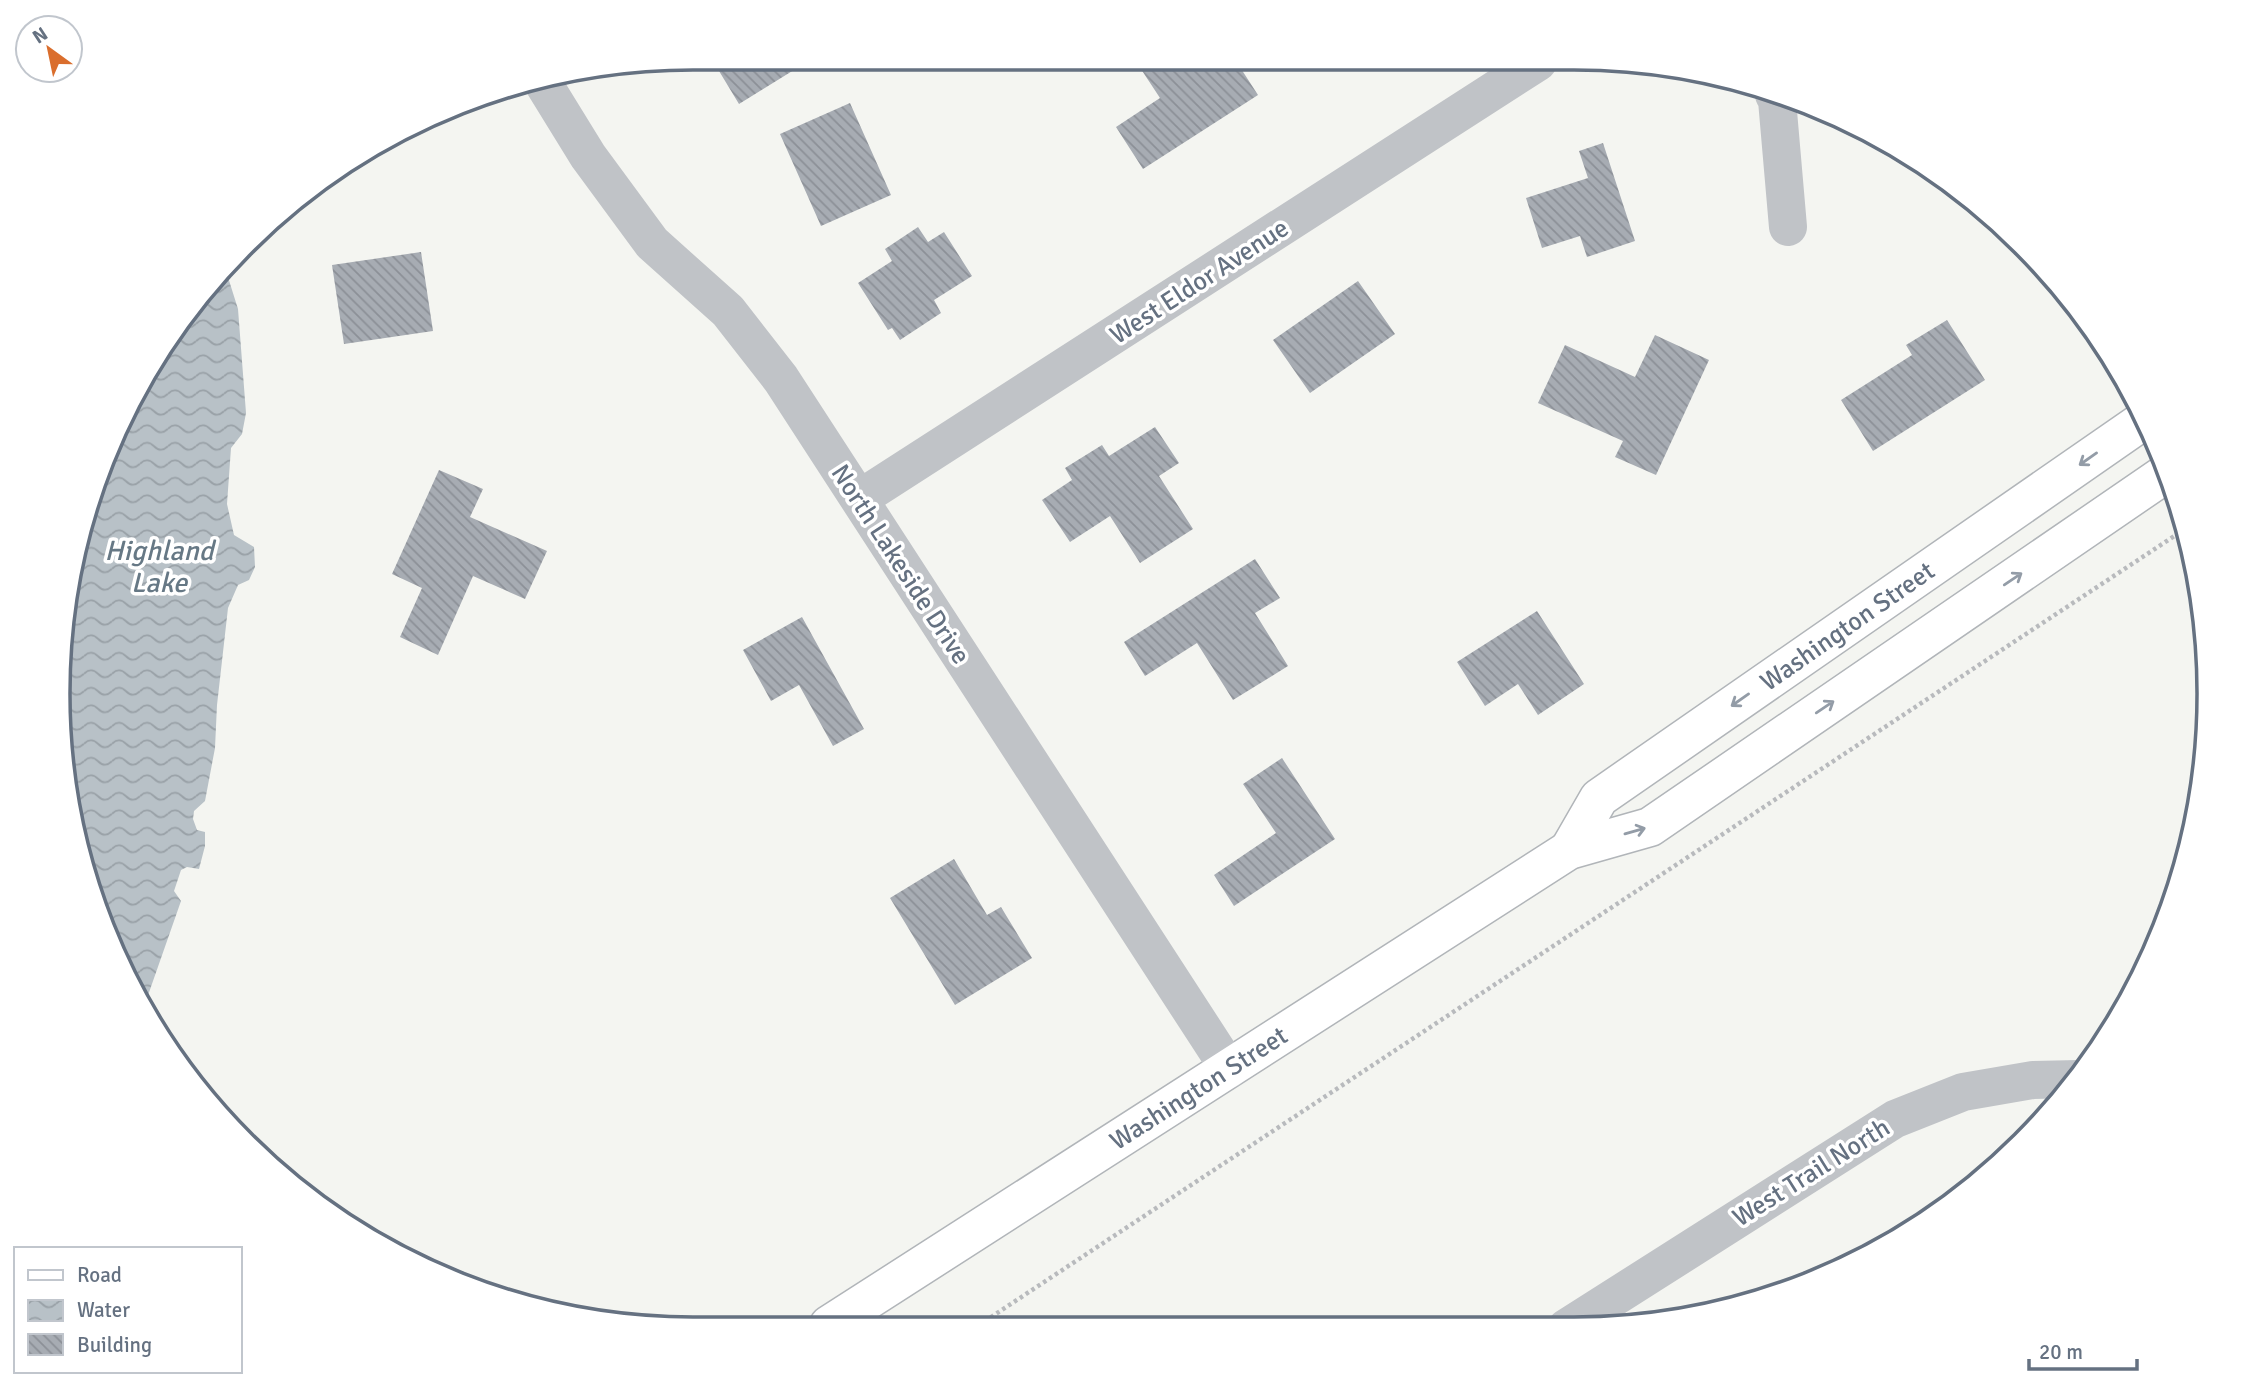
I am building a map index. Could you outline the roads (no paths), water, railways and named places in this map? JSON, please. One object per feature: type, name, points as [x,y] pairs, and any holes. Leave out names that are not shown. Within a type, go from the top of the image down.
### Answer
[{"type":"main road","name":"Washington Street","points":[[1569,850],[1599,798],[2136,425]]},
{"type":"main road","name":"Washington Street","points":[[841,1317],[1569,850],[1650,827],[2159,478]]},
{"type":"street","name":"West Eldor Avenue","points":[[859,499],[1526,70]]},
{"type":"street","name":"North Lakeside Drive","points":[[546,88],[588,156],[652,243],[728,310],[781,379],[1229,1069]]},
{"type":"street","points":[[1777,104],[1788,227]]},
{"type":"street","name":"West Trail North","points":[[1584,1317],[1895,1118],[1964,1093],[2033,1080],[2063,1079]]},
{"type":"water","name":"Highland Lake","points":[[228,278],[238,309],[246,413],[242,434],[231,448],[227,504],[234,535],[254,547],[255,567],[249,580],[238,585],[228,608],[215,748],[205,801],[194,811],[193,819],[197,830],[205,832],[205,846],[199,869],[187,867],[181,870],[174,891],[181,901],[148,995],[117,932],[91,855],[75,775],[71,734],[71,653],[75,612],[91,532],[117,455],[134,418],[175,347]]}]
